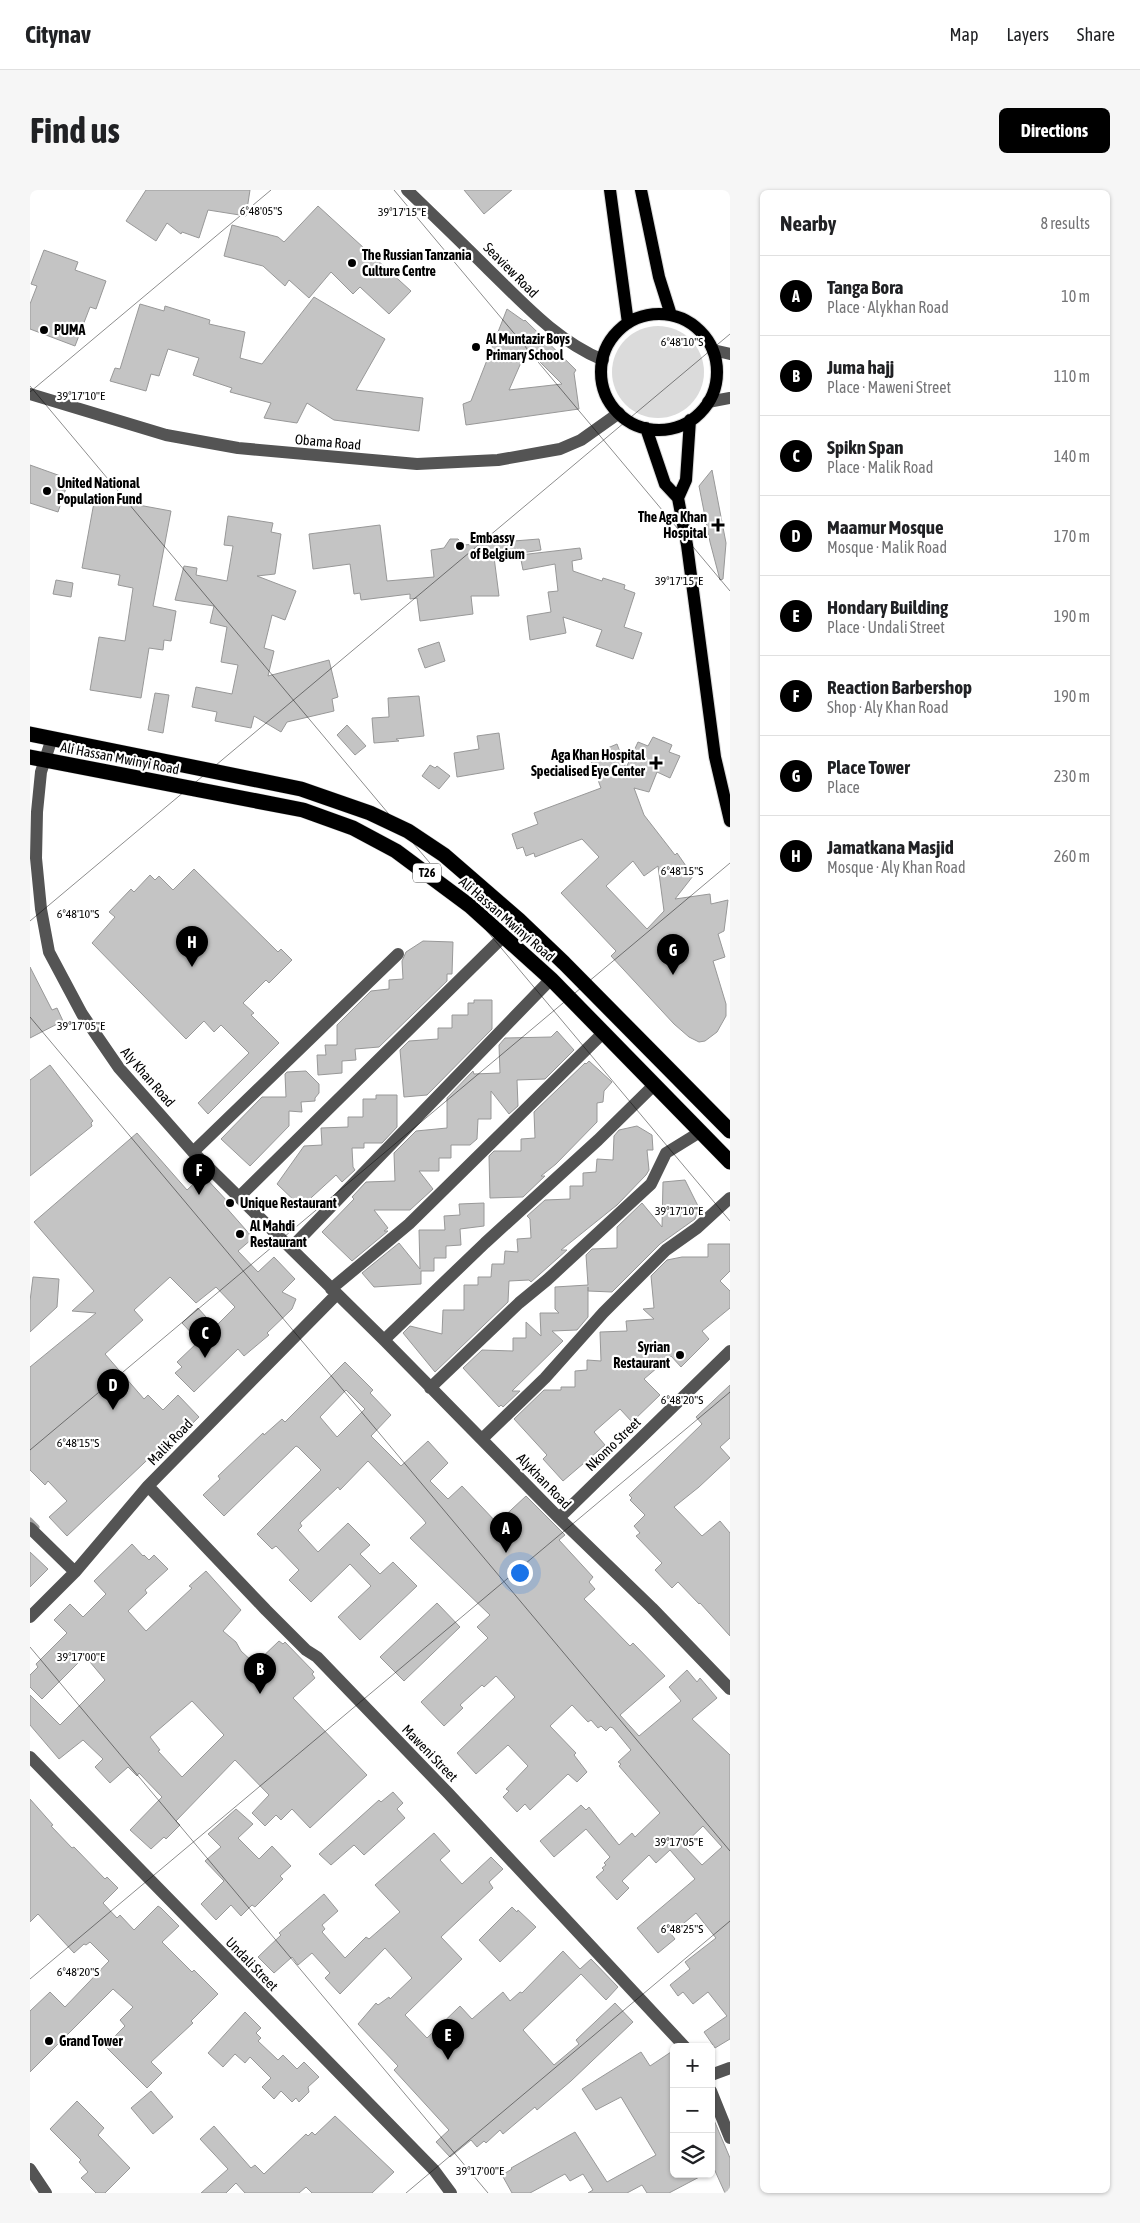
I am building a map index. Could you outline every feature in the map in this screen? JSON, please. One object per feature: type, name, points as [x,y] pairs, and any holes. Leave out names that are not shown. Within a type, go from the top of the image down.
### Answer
[{"type":"highway","name":"Ali Hassan Mwinyi Road","points":[[30,734],[301,789],[370,813],[408,831],[444,855],[484,888],[532,932],[730,1131]]},
{"type":"highway","name":"Ali Hassan Mwinyi Road","points":[[37,758],[303,810],[353,828],[396,851],[431,876],[504,936],[551,979],[730,1162]]},
{"type":"main road","points":[[610,190],[628,323]]},
{"type":"main road","points":[[641,190],[659,277],[672,315]]},
{"type":"main road","points":[[649,315],[672,315],[700,331],[713,350],[716,376],[714,389],[708,402],[690,420],[669,428],[646,428],[627,420],[611,404],[604,388],[601,371],[603,360],[612,339],[628,323],[649,315]]},
{"type":"main road","points":[[678,498],[686,480],[690,420]]},
{"type":"main road","points":[[646,428],[665,484],[678,498],[687,545],[715,757],[730,821]]},
{"type":"street","name":"Seaview Road","points":[[406,190],[537,317],[570,344],[585,353],[603,360]]},
{"type":"street","points":[[713,350],[730,354]]},
{"type":"street","name":"Obama Road","points":[[30,394],[166,435],[238,448],[417,464],[498,460],[560,449],[581,440],[619,413]]},
{"type":"street","points":[[708,402],[730,398]]},
{"type":"street","name":"Aly Khan Road","points":[[52,738],[37,758],[41,772],[37,812],[36,858],[41,909],[50,952],[82,1014],[119,1068],[193,1152],[334,1291]]},
{"type":"street","points":[[239,1197],[504,936]]},
{"type":"street","points":[[193,1152],[398,954]]},
{"type":"street","points":[[291,1248],[551,979]]},
{"type":"street","name":"Malik Road","points":[[30,1617],[75,1572],[148,1486],[334,1291],[409,1224],[603,1033]]},
{"type":"street","points":[[384,1340],[485,1243],[598,1140],[654,1085]]},
{"type":"street","points":[[430,1388],[519,1303],[547,1280],[651,1184],[666,1153],[700,1132]]},
{"type":"street","points":[[482,1439],[545,1378],[603,1314],[666,1250],[697,1228],[730,1198]]},
{"type":"street","name":"Alykhan Road","points":[[334,1291],[559,1518],[652,1608],[730,1689]]},
{"type":"street","name":"Nkomo Street","points":[[559,1518],[730,1351]]},
{"type":"street","name":"Maweni Street","points":[[148,1486],[266,1610],[306,1650],[317,1657],[434,1779],[681,2043]]},
{"type":"street","points":[[30,1528],[75,1572]]},
{"type":"street","name":"Undali Street","points":[[30,1757],[434,2170],[451,2193]]},
{"type":"street","points":[[715,2074],[730,2068]]},
{"type":"street","points":[[715,2095],[725,2106],[730,2138]]},
{"type":"street","points":[[30,2169],[46,2193]]},
{"type":"shaded area","points":[[658,326],[675,330],[690,340],[700,355],[704,372],[700,389],[690,404],[675,414],[658,418],[641,414],[626,404],[616,389],[612,372],[616,355],[626,340],[641,330]]},
{"type":"building","points":[[146,190],[250,190],[246,216],[208,210],[199,238],[182,232],[181,234],[167,223],[156,241],[126,221]]},
{"type":"building","points":[[464,190],[512,190],[484,214]]},
{"type":"building","points":[[318,206],[411,291],[389,314],[360,287],[353,294],[331,272],[309,298],[289,280],[285,286],[263,266],[224,256],[232,225],[278,237],[284,242]]},
{"type":"building","points":[[44,250],[78,262],[75,270],[106,281],[96,309],[90,307],[75,346],[30,329],[30,304],[37,286],[31,284]]},
{"type":"building","points":[[314,297],[385,339],[356,390],[423,398],[419,431],[334,420],[307,403],[297,423],[264,418],[271,403],[230,392],[232,388],[193,375],[199,358],[168,349],[159,376],[151,374],[146,391],[110,381],[115,368],[120,369],[140,304],[164,311],[165,306],[210,320],[209,324],[245,332],[240,358],[262,364]]},
{"type":"building","points":[[507,309],[525,320],[576,370],[574,373],[579,409],[466,425],[463,404],[471,401]],"holes":[[[527,349],[562,384],[509,390]]]},
{"type":"building","name":"United National Population Fund","points":[[30,465],[69,479],[58,512],[30,503]]},
{"type":"building","points":[[712,470],[726,543],[723,579],[720,580],[699,486]]},
{"type":"building","points":[[95,497],[171,511],[153,606],[176,611],[171,641],[164,640],[163,650],[149,648],[141,698],[90,690],[99,637],[125,641],[133,588],[118,585],[120,575],[82,568]]},
{"type":"building","points":[[228,516],[273,523],[271,532],[281,534],[275,574],[257,576],[296,591],[285,620],[272,615],[264,648],[274,651],[268,676],[329,660],[338,697],[332,699],[334,711],[287,722],[281,732],[254,716],[251,728],[215,721],[217,712],[192,707],[196,687],[232,694],[238,665],[221,662],[227,627],[210,623],[214,606],[175,600],[184,566],[197,568],[196,575],[227,581],[233,546],[224,545]]},
{"type":"building","points":[[380,525],[387,581],[434,577],[431,550],[444,548],[450,539],[458,539],[464,545],[539,539],[541,550],[494,557],[499,596],[471,596],[473,614],[420,621],[417,598],[410,599],[410,594],[361,600],[360,593],[354,594],[350,564],[313,569],[309,534]]},
{"type":"building","points":[[580,548],[582,559],[572,561],[573,571],[602,581],[603,578],[625,585],[624,589],[635,593],[624,627],[642,633],[633,659],[596,646],[602,630],[563,617],[566,633],[530,640],[527,616],[551,612],[548,592],[558,591],[555,564],[523,570],[520,555]]},
{"type":"building","points":[[56,580],[73,583],[71,597],[53,594]]},
{"type":"building","points":[[439,642],[445,661],[425,668],[418,649]]},
{"type":"building","points":[[155,693],[169,695],[163,733],[148,730]]},
{"type":"building","points":[[419,696],[424,736],[374,743],[372,718],[389,717],[388,698]]},
{"type":"building","points":[[347,725],[366,746],[355,755],[337,735]]},
{"type":"building","points":[[499,733],[504,769],[457,777],[454,753],[479,749],[477,736]]},
{"type":"building","points":[[653,737],[672,745],[669,752],[680,756],[670,778],[657,772],[649,792],[634,788],[644,815],[675,855],[677,853],[693,876],[675,899],[710,894],[711,904],[728,900],[724,931],[718,934],[725,957],[713,961],[726,1004],[726,1016],[717,1032],[705,1041],[699,1042],[689,1037],[674,1024],[611,956],[616,951],[561,893],[599,857],[582,839],[535,857],[534,853],[526,856],[523,847],[517,849],[512,834],[538,824],[534,813],[601,788],[589,756],[617,744],[626,768],[638,742],[648,746]],"holes":[[[633,861],[644,876],[658,866],[664,911],[647,929],[606,886]]]},
{"type":"building","points":[[430,765],[435,768],[437,766],[450,776],[439,789],[422,776]]},
{"type":"building","points":[[194,869],[278,952],[281,949],[292,960],[269,983],[266,980],[243,1003],[254,1013],[251,1015],[279,1043],[208,1114],[198,1103],[249,1053],[221,1025],[214,1032],[204,1021],[186,1039],[92,943],[115,917],[109,912],[131,889],[134,892],[150,875],[155,880],[159,876],[173,890]]},
{"type":"building","points":[[423,941],[453,942],[452,974],[447,974],[447,981],[379,1047],[355,1049],[356,1060],[342,1061],[342,1073],[318,1075],[317,1055],[326,1055],[325,1045],[337,1045],[337,1025],[371,991],[389,989],[389,980],[403,979],[402,961],[406,952]]},
{"type":"building","points":[[30,967],[52,1010],[57,1008],[63,1021],[30,1038]]},
{"type":"building","points":[[474,1000],[492,1000],[492,1029],[427,1095],[404,1097],[400,1050],[409,1041],[438,1039],[438,1028],[452,1028],[452,1015],[468,1015],[468,1003],[474,1003]]},
{"type":"building","points":[[557,1031],[574,1050],[545,1079],[517,1080],[518,1106],[509,1114],[491,1091],[491,1119],[478,1119],[477,1139],[470,1145],[451,1145],[451,1158],[439,1158],[439,1171],[419,1171],[433,1189],[410,1210],[374,1210],[388,1228],[384,1231],[388,1231],[352,1261],[322,1232],[354,1199],[352,1197],[366,1182],[395,1181],[394,1153],[416,1131],[447,1128],[447,1098],[473,1071],[474,1074],[500,1073],[499,1045],[505,1038],[551,1037]]},
{"type":"building","points":[[589,1061],[612,1082],[604,1091],[603,1102],[597,1103],[597,1122],[556,1164],[541,1176],[545,1176],[523,1197],[490,1198],[489,1156],[494,1151],[521,1151],[521,1139],[535,1138],[534,1112]]},
{"type":"building","points":[[50,1065],[93,1121],[91,1123],[92,1126],[30,1176],[30,1080]]},
{"type":"building","points":[[306,1071],[319,1084],[319,1093],[315,1101],[301,1102],[302,1112],[289,1111],[289,1126],[250,1166],[221,1139],[262,1097],[286,1097],[285,1074],[287,1072]]},
{"type":"building","points":[[376,1095],[397,1095],[397,1127],[382,1143],[364,1143],[364,1148],[352,1148],[353,1167],[355,1170],[342,1182],[336,1175],[301,1207],[277,1184],[304,1146],[322,1145],[321,1128],[348,1127],[348,1117],[363,1117],[363,1099],[376,1099]]},
{"type":"building","points":[[637,1126],[652,1135],[653,1150],[647,1150],[649,1170],[646,1175],[617,1205],[561,1250],[567,1250],[531,1282],[529,1280],[509,1281],[508,1302],[435,1372],[403,1333],[410,1326],[442,1334],[443,1310],[464,1310],[464,1285],[478,1285],[478,1277],[491,1277],[492,1264],[504,1264],[505,1251],[518,1252],[517,1239],[531,1238],[530,1219],[527,1216],[545,1200],[570,1199],[570,1186],[583,1186],[583,1173],[596,1172],[597,1159],[613,1160],[614,1136],[619,1130]]},
{"type":"building","points":[[137,1133],[187,1190],[203,1175],[228,1202],[224,1205],[253,1238],[238,1251],[258,1272],[274,1257],[295,1279],[282,1292],[296,1299],[292,1309],[267,1333],[269,1335],[244,1356],[238,1349],[194,1392],[175,1373],[182,1367],[177,1362],[199,1341],[182,1323],[198,1308],[215,1327],[235,1307],[216,1287],[196,1303],[170,1277],[134,1310],[143,1320],[105,1354],[144,1399],[148,1395],[163,1410],[178,1395],[199,1417],[166,1449],[163,1445],[67,1536],[49,1517],[67,1501],[48,1481],[45,1485],[30,1470],[30,1367],[96,1313],[72,1311],[94,1291],[34,1222]]},
{"type":"building","points":[[685,1180],[699,1208],[695,1219],[660,1244],[612,1292],[588,1291],[588,1317],[577,1330],[552,1331],[563,1341],[512,1391],[520,1391],[503,1407],[501,1405],[499,1407],[463,1368],[482,1350],[513,1351],[513,1338],[526,1338],[526,1322],[541,1336],[540,1313],[559,1313],[555,1309],[555,1287],[588,1285],[586,1255],[592,1249],[617,1248],[617,1227],[642,1203],[662,1227],[663,1182]]},
{"type":"building","points":[[484,1203],[484,1226],[460,1229],[461,1245],[446,1246],[446,1258],[434,1258],[434,1271],[421,1271],[421,1284],[374,1287],[362,1273],[399,1243],[420,1269],[419,1230],[445,1230],[444,1216],[460,1215],[459,1204]]},
{"type":"building","points":[[708,1244],[730,1244],[730,1271],[720,1281],[730,1291],[730,1308],[702,1331],[709,1339],[681,1367],[671,1356],[644,1379],[660,1395],[632,1422],[620,1409],[594,1432],[605,1445],[563,1481],[543,1459],[547,1455],[514,1419],[544,1390],[561,1390],[561,1387],[575,1387],[575,1371],[587,1370],[587,1360],[601,1361],[600,1332],[627,1331],[626,1321],[654,1319],[643,1309],[654,1308],[651,1276],[667,1260],[682,1257],[708,1257]]},
{"type":"building","points":[[33,1277],[59,1279],[57,1307],[30,1332],[30,1301]]},
{"type":"building","points":[[345,1362],[373,1390],[370,1393],[391,1415],[371,1436],[401,1466],[428,1441],[448,1463],[430,1481],[448,1499],[462,1486],[497,1523],[526,1496],[565,1535],[559,1540],[593,1577],[589,1582],[595,1589],[584,1599],[630,1646],[633,1643],[665,1676],[620,1715],[639,1736],[681,1701],[669,1687],[687,1670],[697,1682],[700,1678],[717,1698],[692,1719],[730,1755],[730,2039],[715,2048],[715,2043],[712,2043],[704,2032],[727,2016],[708,1992],[693,2004],[683,1992],[678,1996],[670,1985],[690,1969],[685,1962],[716,1938],[696,1913],[671,1934],[675,1939],[658,1953],[637,1928],[695,1879],[670,1850],[656,1863],[649,1855],[622,1881],[629,1888],[617,1900],[596,1877],[604,1870],[602,1868],[606,1865],[604,1863],[610,1857],[586,1829],[554,1857],[540,1841],[581,1805],[586,1810],[589,1807],[619,1845],[632,1833],[635,1837],[660,1813],[619,1766],[621,1764],[618,1762],[631,1750],[613,1728],[610,1727],[606,1731],[601,1726],[598,1728],[591,1720],[588,1722],[572,1705],[550,1726],[576,1753],[574,1755],[587,1772],[577,1782],[568,1774],[530,1810],[525,1804],[517,1812],[503,1797],[509,1791],[506,1789],[528,1766],[508,1745],[476,1774],[457,1753],[515,1697],[496,1676],[484,1687],[482,1685],[460,1705],[463,1708],[444,1726],[421,1702],[488,1638],[477,1627],[490,1615],[410,1538],[426,1523],[368,1461],[340,1490],[338,1487],[300,1523],[302,1526],[298,1530],[318,1552],[348,1523],[370,1545],[360,1554],[380,1574],[393,1562],[417,1586],[360,1640],[338,1617],[371,1586],[350,1564],[311,1602],[289,1580],[299,1570],[276,1546],[272,1549],[257,1534],[321,1470],[298,1447],[296,1446],[224,1516],[203,1495],[220,1479],[218,1476],[263,1433],[264,1435],[282,1419],[285,1422]],"holes":[[[346,1390],[365,1409],[337,1437],[320,1417]],[[703,1826],[722,1847],[702,1865],[683,1845]]]},
{"type":"building","points":[[730,1385],[730,1438],[720,1447],[730,1458],[674,1507],[702,1536],[720,1521],[730,1533],[730,1636],[678,1582],[672,1588],[655,1570],[662,1563],[636,1536],[640,1533],[634,1526],[645,1515],[630,1500],[632,1498],[629,1495],[702,1424],[696,1417]]},
{"type":"building","points":[[132,1544],[149,1560],[154,1555],[168,1569],[145,1590],[147,1593],[128,1611],[146,1631],[192,1588],[189,1586],[206,1571],[241,1610],[223,1631],[236,1642],[241,1651],[255,1664],[279,1641],[283,1644],[285,1642],[314,1672],[312,1674],[315,1678],[293,1698],[367,1775],[310,1828],[292,1809],[281,1820],[276,1815],[265,1826],[252,1813],[269,1795],[235,1760],[176,1821],[180,1825],[166,1839],[164,1837],[151,1849],[130,1830],[162,1797],[139,1773],[137,1776],[128,1767],[110,1783],[95,1767],[103,1759],[83,1740],[59,1759],[30,1725],[30,1695],[60,1725],[105,1680],[85,1656],[42,1699],[30,1687],[30,1675],[38,1667],[36,1664],[67,1633],[54,1620],[70,1604],[83,1617],[106,1594],[94,1581]],"holes":[[[192,1701],[224,1735],[182,1777],[158,1751],[160,1750],[150,1737]]]},
{"type":"building","points":[[30,1552],[48,1569],[30,1587]]},
{"type":"building","points":[[437,1603],[460,1627],[404,1681],[380,1657]]},
{"type":"building","points":[[393,1792],[403,1803],[397,1809],[405,1818],[364,1855],[354,1845],[331,1865],[319,1854],[379,1800],[381,1802]]},
{"type":"building","points":[[30,1799],[53,1825],[51,1826],[72,1848],[74,1847],[105,1879],[107,1877],[118,1888],[103,1903],[117,1918],[120,1915],[134,1930],[158,1906],[161,1908],[179,1926],[162,1942],[192,1972],[194,1970],[218,1994],[191,2021],[193,2023],[151,2062],[162,2073],[147,2088],[105,2046],[125,2026],[120,2020],[133,2007],[113,1989],[30,2072],[30,2011],[50,1992],[65,2007],[109,1961],[90,1942],[86,1945],[84,1944],[74,1953],[38,1914],[30,1922]]},
{"type":"building","points":[[236,1809],[253,1824],[238,1838],[259,1859],[272,1846],[291,1866],[280,1876],[283,1879],[255,1907],[252,1905],[241,1916],[231,1905],[216,1920],[201,1904],[224,1881],[205,1861],[221,1847],[208,1834]]},
{"type":"building","points":[[434,1833],[450,1851],[440,1860],[462,1884],[491,1857],[503,1869],[489,1882],[493,1888],[441,1937],[462,1959],[405,2015],[427,2038],[460,2006],[472,2019],[503,1992],[510,2001],[520,1992],[522,1993],[563,1951],[580,1969],[591,1959],[618,1987],[606,2000],[581,1974],[523,2030],[554,2065],[579,2044],[576,2040],[615,2003],[633,2022],[571,2081],[537,2110],[535,2107],[503,2134],[500,2130],[486,2143],[484,2141],[477,2147],[471,2140],[450,2157],[436,2142],[449,2130],[394,2070],[398,2066],[358,2024],[376,2003],[378,2005],[389,1997],[390,1999],[412,1978],[385,1948],[340,1994],[325,1978],[330,1973],[312,1953],[298,1965],[292,1957],[274,1973],[258,1957],[281,1935],[279,1933],[324,1894],[338,1911],[322,1925],[325,1929],[322,1932],[345,1958],[366,1937],[369,1939],[400,1912],[375,1885]]},
{"type":"building","points":[[512,1907],[517,1912],[518,1910],[536,1927],[500,1962],[479,1940]]},
{"type":"building","points":[[245,2012],[261,2028],[256,2033],[261,2038],[258,2041],[278,2060],[283,2055],[297,2069],[304,2062],[319,2077],[308,2087],[309,2092],[299,2102],[296,2098],[292,2102],[281,2091],[274,2099],[262,2087],[271,2078],[250,2057],[245,2063],[235,2054],[223,2067],[208,2053]]},
{"type":"building","points":[[641,2052],[650,2066],[670,2053],[670,2178],[697,2178],[669,2193],[647,2193],[642,2185],[627,2193],[588,2193],[593,2190],[583,2174],[570,2181],[565,2174],[530,2193],[512,2193],[502,2175],[575,2132],[607,2182],[656,2155],[621,2097],[596,2110],[582,2089]]},
{"type":"building","points":[[151,2091],[173,2117],[153,2134],[131,2108]]},
{"type":"building","points":[[77,2101],[104,2128],[98,2135],[130,2168],[105,2193],[96,2193],[81,2178],[88,2172],[79,2162],[81,2160],[50,2129]]},
{"type":"building","points":[[335,2116],[394,2172],[372,2193],[312,2193],[306,2187],[299,2193],[245,2193],[236,2183],[226,2193],[201,2193],[228,2169],[200,2139],[214,2126],[251,2168],[255,2165],[264,2174],[306,2134],[308,2136],[312,2132],[315,2135]]},
{"type":"building","points":[[715,2122],[730,2158],[730,2193],[725,2193],[715,2171]]},
{"type":"waterway","points":[[30,1520],[37,1527]]},
{"type":"place","name":"The Russian Tanzania Culture Centre","points":[[352,263]]},
{"type":"place","name":"PUMA","points":[[44,330]]},
{"type":"place","name":"Al Muntazir Boys Primary School","points":[[476,347]]},
{"type":"place","name":"United National Population Fund","points":[[47,491]]},
{"type":"place","name":"The Aga Khan Hospital","points":[[718,525]]},
{"type":"place","name":"Embassy of Belgium","points":[[460,546]]},
{"type":"place","name":"Aga Khan Hospital Specialised Eye Center","points":[[656,763]]},
{"type":"place","name":"Jamatkana Masjid","points":[[192,967]]},
{"type":"place","name":"Place Tower","points":[[673,975]]},
{"type":"place","name":"Reaction Barbershop","points":[[199,1195]]},
{"type":"place","name":"Unique Restaurant","points":[[230,1203]]},
{"type":"place","name":"Al Mahdi Restaurant","points":[[240,1234]]},
{"type":"place","name":"Syrian Restaurant","points":[[680,1355]]},
{"type":"place","name":"Spikn Span","points":[[205,1358]]},
{"type":"place","name":"Maamur Mosque","points":[[113,1410]]},
{"type":"place","name":"Tanga Bora","points":[[506,1553]]},
{"type":"place","name":"Juma hajj","points":[[260,1694]]},
{"type":"place","name":"Grand Tower","points":[[49,2041]]},
{"type":"place","name":"Hondary Building","points":[[448,2060]]}]
